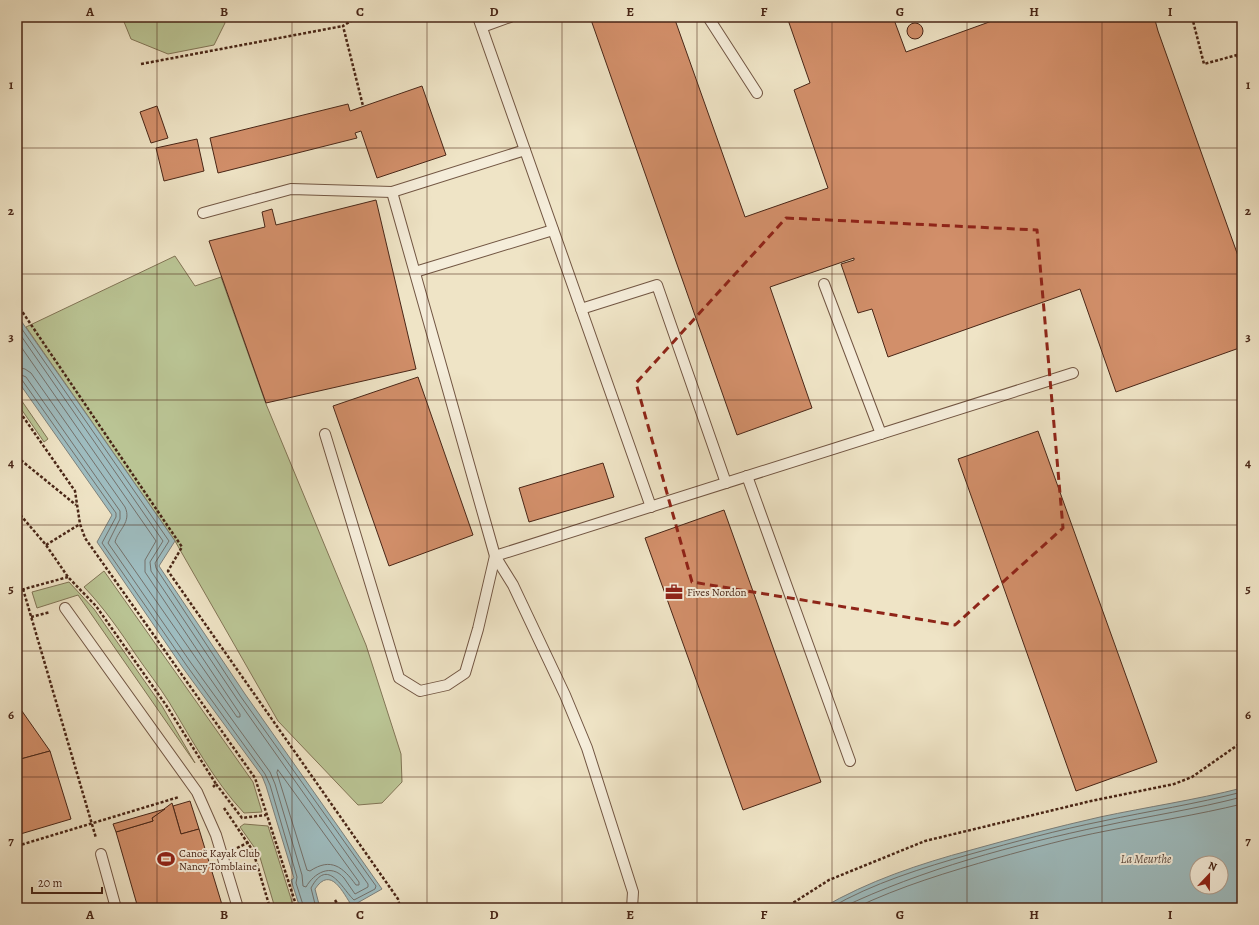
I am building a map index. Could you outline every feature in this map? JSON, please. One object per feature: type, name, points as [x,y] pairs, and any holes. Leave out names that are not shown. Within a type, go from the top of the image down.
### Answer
[{"type":"lane","points":[[478,17],[651,507]]},
{"type":"lane","points":[[482,27],[510,17]]},
{"type":"lane","points":[[708,17],[757,93]]},
{"type":"lane","points":[[203,213],[291,189],[392,192],[525,150]]},
{"type":"lane","points":[[392,192],[495,556],[513,585],[565,695],[587,748],[633,892],[632,908]]},
{"type":"lane","points":[[414,272],[553,230]]},
{"type":"lane","points":[[824,284],[881,434]]},
{"type":"lane","points":[[581,309],[657,285],[726,483]]},
{"type":"lane","points":[[495,556],[1073,373]]},
{"type":"lane","points":[[325,434],[399,678],[420,691],[447,685],[465,673],[478,629],[495,556]]},
{"type":"lane","points":[[747,476],[850,760]]},
{"type":"lane","points":[[65,608],[197,792],[216,835],[238,908]]},
{"type":"lane","points":[[101,854],[116,908]]},
{"type":"path","points":[[141,64],[343,26],[357,17],[361,17]]},
{"type":"path","points":[[1192,17],[1204,64],[1237,55],[1242,51]]},
{"type":"path","points":[[343,26],[363,106]]},
{"type":"path","points":[[1237,55],[1242,73]]},
{"type":"path","points":[[17,304],[182,547],[168,571],[398,899],[397,908]]},
{"type":"path","points":[[17,408],[75,492],[80,524],[85,538],[255,778],[297,908]]},
{"type":"path","points":[[17,458],[76,505]]},
{"type":"path","points":[[17,511],[46,545],[68,577],[96,606],[166,705],[212,779]]},
{"type":"path","points":[[46,545],[80,524]]},
{"type":"path","points":[[17,591],[68,577]]},
{"type":"path","points":[[23,589],[101,854]]},
{"type":"path","points":[[785,908],[829,880],[925,841],[1091,801],[1174,784],[1198,773],[1242,742]]},
{"type":"path","points":[[216,784],[242,818],[267,815]]},
{"type":"path","points":[[17,846],[197,792]]},
{"type":"path","points":[[223,806],[249,842],[253,850],[270,908]]},
{"type":"path","points":[[242,846],[249,842]]},
{"type":"path","points":[[335,900],[340,908]]},
{"type":"highlighted area","points":[[786,218],[1037,230],[1063,528],[955,625],[692,582],[636,383]]},
{"type":"green space","points":[[122,17],[224,17],[225,23],[214,45],[168,54],[131,39]]},
{"type":"green space","points":[[175,256],[195,286],[221,277],[266,404],[366,645],[401,754],[402,782],[382,803],[358,805],[278,721],[175,541],[26,327]]},
{"type":"green space","points":[[17,394],[48,439],[44,442],[17,403]]},
{"type":"green space","points":[[104,571],[253,782],[262,812],[244,813],[233,801],[204,760],[161,690],[112,620],[84,587]]},
{"type":"green space","points":[[69,582],[94,609],[162,706],[195,763],[78,595],[37,608],[32,592]]},
{"type":"green space","points":[[244,824],[268,826],[294,908],[275,908],[259,854],[240,827]]},
{"type":"water","points":[[17,315],[175,541],[159,566],[245,694],[382,889],[352,906],[336,884],[331,880],[326,880],[321,882],[315,889],[320,908],[300,908],[291,880],[294,878],[262,776],[183,668],[97,542],[112,515],[17,380]]},
{"type":"water","name":"La Meurthe","points":[[1242,788],[1242,908],[822,908],[839,898],[876,881],[913,867],[952,855],[1118,813],[1189,800]]},
{"type":"building","points":[[590,17],[674,17],[745,217],[828,188],[794,90],[810,83],[787,17],[893,17],[906,52],[1003,17],[1164,17],[1155,20],[1158,31],[1242,267],[1242,347],[1116,392],[1080,289],[888,357],[872,309],[858,313],[841,264],[854,260],[854,258],[770,287],[812,408],[737,435]]},
{"type":"building","points":[[912,23],[918,23],[923,28],[921,37],[918,39],[912,39],[907,34],[907,28]]},
{"type":"building","points":[[422,86],[446,155],[377,178],[361,131],[355,133],[357,138],[218,173],[210,138],[348,104],[350,111]]},
{"type":"building","points":[[157,106],[168,138],[151,143],[140,112]]},
{"type":"building","points":[[197,139],[204,171],[164,181],[156,148]]},
{"type":"building","points":[[376,200],[416,369],[266,403],[209,241],[265,227],[262,212],[272,209],[276,225]]},
{"type":"building","points":[[418,377],[473,535],[389,566],[333,406]]},
{"type":"building","points":[[1038,431],[1157,762],[1076,791],[958,459]]},
{"type":"building","points":[[603,463],[614,497],[529,522],[519,488]]},
{"type":"building","points":[[724,510],[821,782],[743,810],[645,538]]},
{"type":"building","points":[[17,704],[50,751],[17,760]]},
{"type":"building","points":[[50,751],[71,819],[17,835],[17,760]]},
{"type":"building","points":[[190,801],[199,829],[181,834],[173,806]]},
{"type":"building","name":"Canoë Kayak Club Nancy Tomblaine","points":[[172,803],[181,834],[199,829],[223,908],[138,908],[116,832],[153,821],[152,818]]},
{"type":"building","points":[[165,809],[152,818],[153,821],[116,832],[113,824]]},
{"type":"place","name":"Fives Nordon","points":[[674,592]]},
{"type":"place","name":"Canoë Kayak Club Nancy Tomblaine","points":[[166,859]]}]
